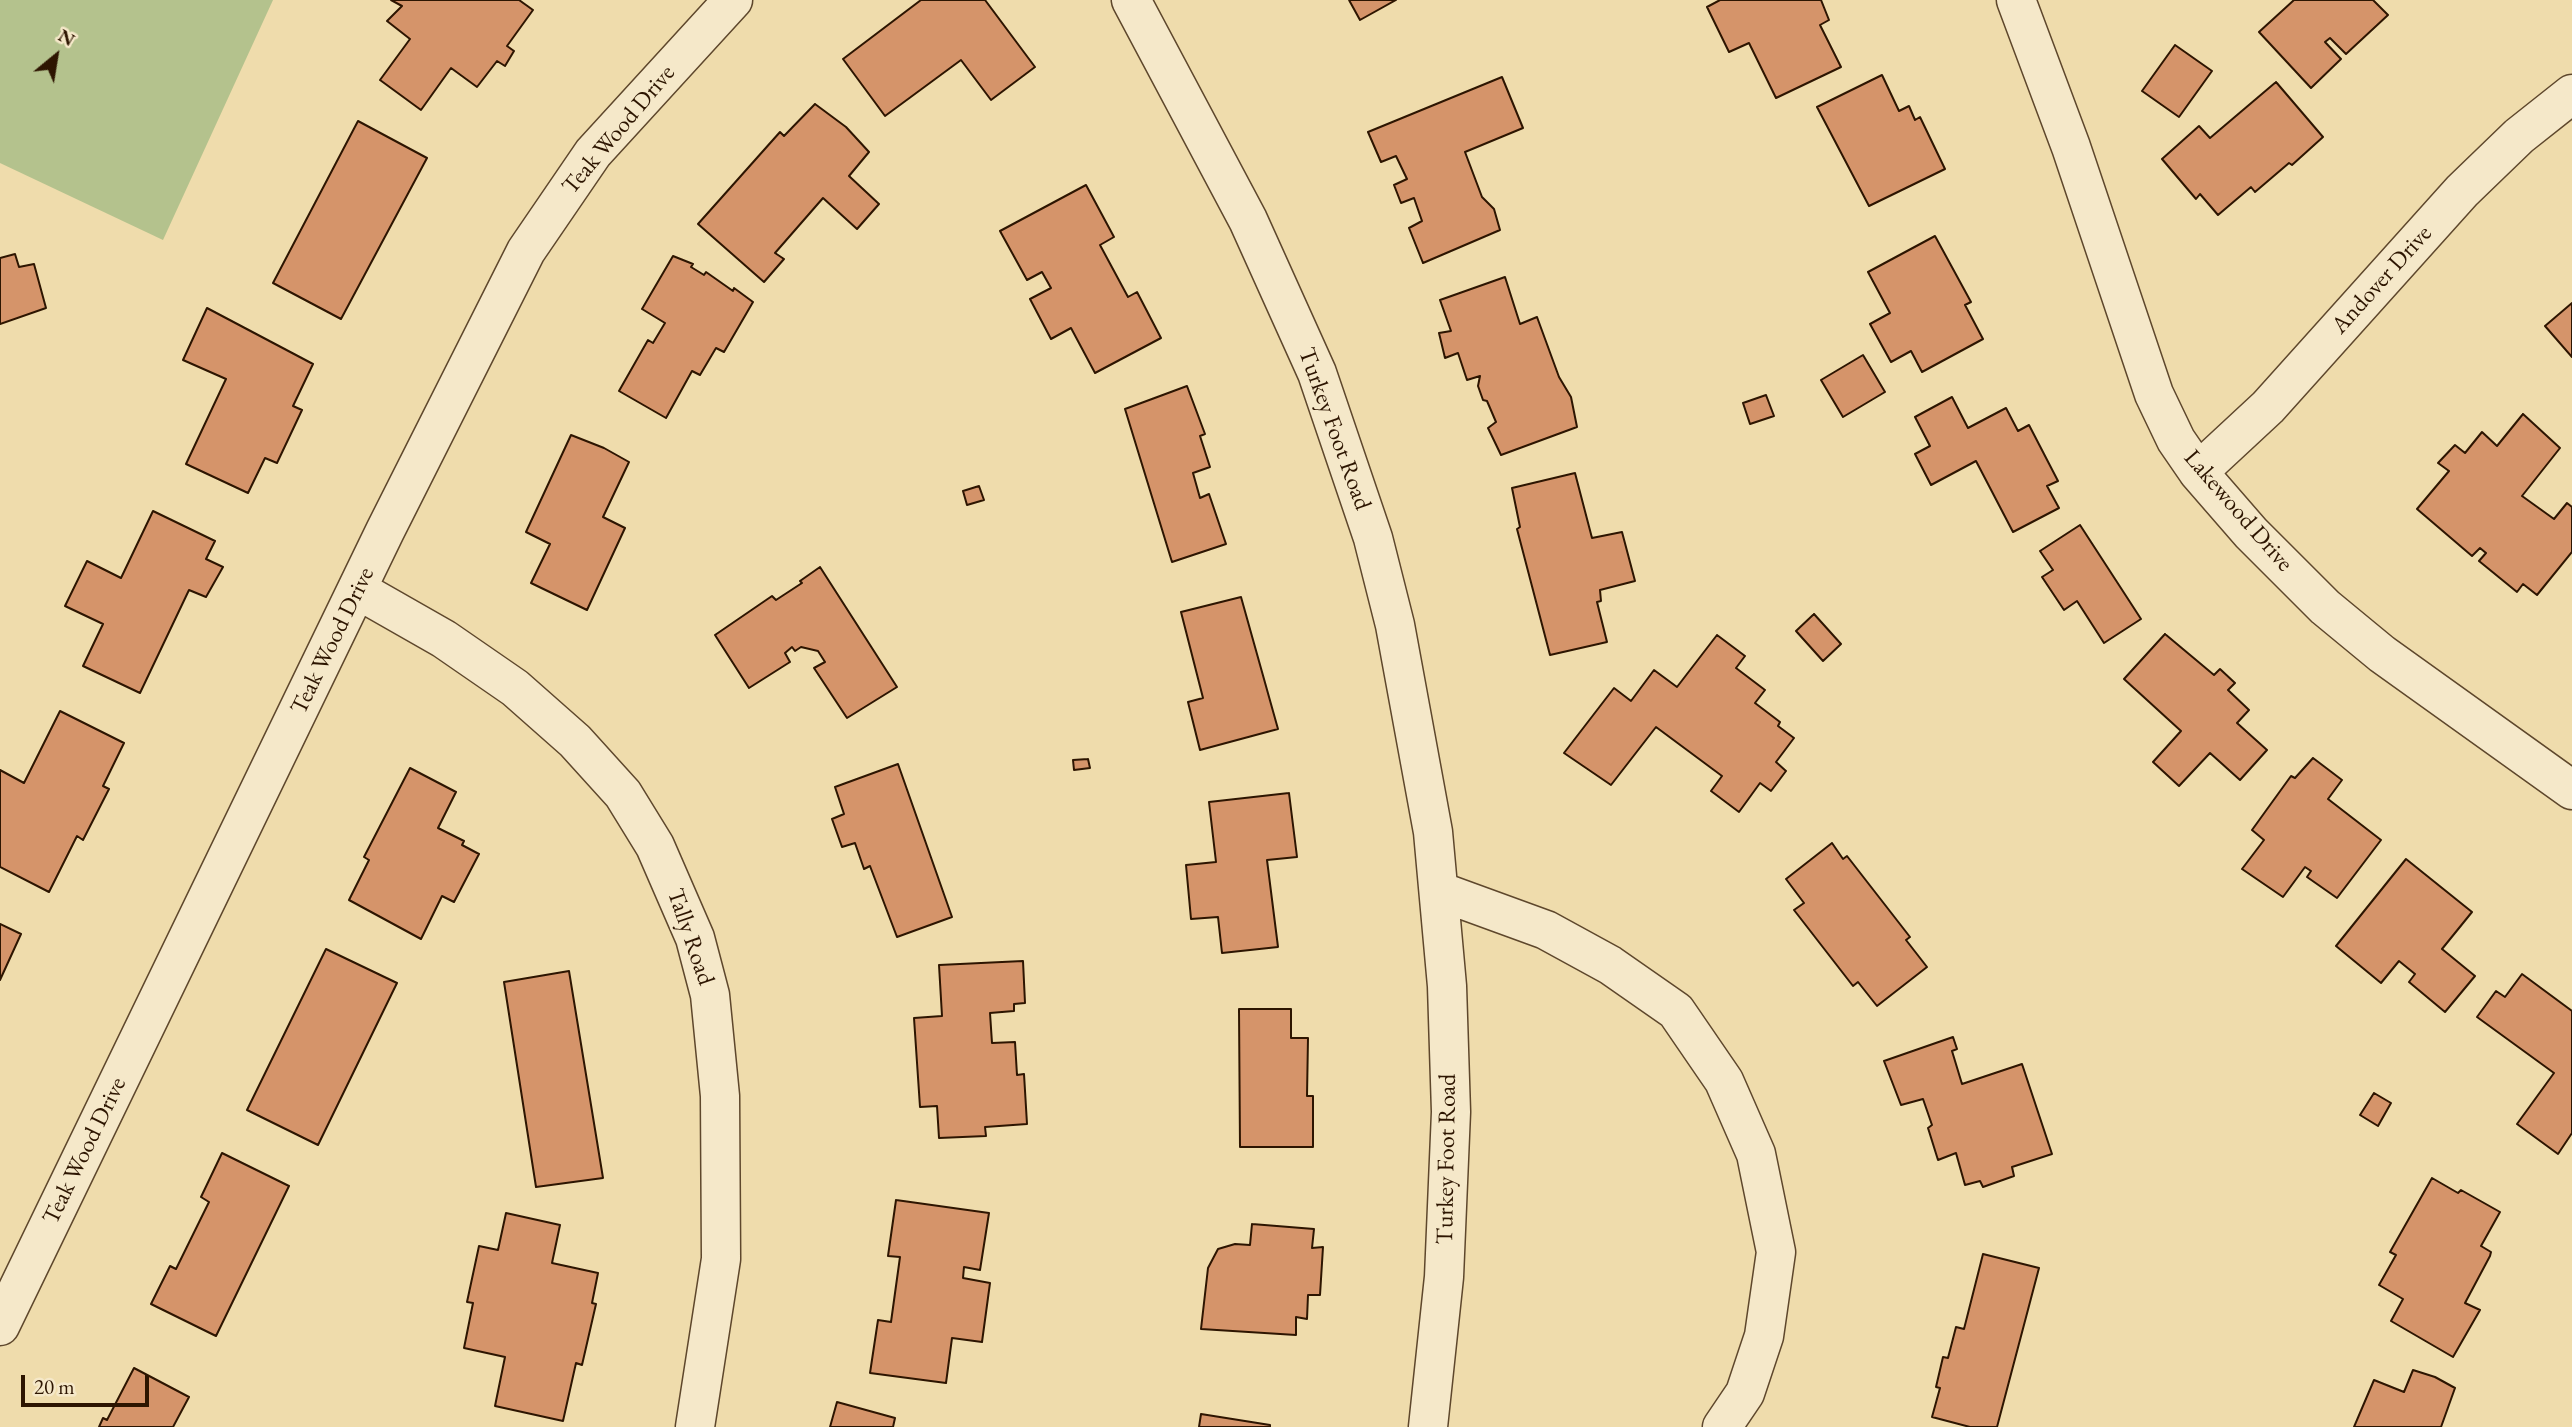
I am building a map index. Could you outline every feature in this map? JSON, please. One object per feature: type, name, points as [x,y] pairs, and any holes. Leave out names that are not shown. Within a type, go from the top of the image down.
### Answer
[{"type":"street","name":"Teak Wood Drive","points":[[0,1326],[526,251],[593,153],[733,0]]},
{"type":"street","name":"Turkey Foot Road","points":[[1131,0],[1248,220],[1317,373],[1373,538],[1395,625],[1433,832],[1447,986],[1451,1112],[1444,1277],[1428,1427]]},
{"type":"street","name":"Lakewood Drive","points":[[2016,0],[2071,147],[2154,394],[2176,440],[2251,533],[2325,607],[2382,654],[2572,790]]},
{"type":"street","name":"Andover Drive","points":[[2199,471],[2269,407],[2462,191],[2519,136],[2572,94]]},
{"type":"street","name":"Tally Road","points":[[358,590],[444,639],[515,688],[575,741],[623,794],[655,846],[695,938],[710,995],[720,1096],[722,1259],[695,1427]]},
{"type":"street","points":[[1439,891],[1546,930],[1610,965],[1676,1012],[1724,1081],[1756,1154],[1776,1252],[1764,1336],[1745,1393],[1722,1427]]},
{"type":"green space","points":[[0,0],[273,0],[163,240],[0,163]]},
{"type":"building","points":[[391,0],[519,0],[533,10],[507,46],[514,51],[505,66],[497,61],[477,87],[451,68],[421,110],[380,80],[410,39],[387,21],[402,6]]},
{"type":"building","points":[[921,0],[985,0],[1035,67],[991,100],[961,60],[885,116],[843,59]]},
{"type":"building","points":[[1349,0],[1396,0],[1360,20]]},
{"type":"building","points":[[1720,0],[1821,0],[1829,20],[1820,25],[1841,67],[1776,98],[1749,43],[1729,52],[1707,7]]},
{"type":"building","points":[[2294,0],[2373,0],[2388,15],[2346,54],[2330,38],[2325,42],[2341,59],[2311,88],[2259,32]]},
{"type":"building","points":[[2175,45],[2212,71],[2179,117],[2142,91]]},
{"type":"building","points":[[1882,75],[1899,111],[1909,106],[1915,120],[1920,117],[1945,169],[1869,206],[1817,107]]},
{"type":"building","points":[[1502,77],[1523,128],[1465,152],[1482,197],[1494,209],[1500,230],[1423,263],[1409,228],[1422,221],[1414,198],[1401,203],[1394,185],[1407,179],[1396,156],[1381,162],[1368,132]]},
{"type":"building","points":[[2276,82],[2323,137],[2292,165],[2289,163],[2255,192],[2251,187],[2218,215],[2200,194],[2196,199],[2162,159],[2199,126],[2210,138]]},
{"type":"building","points":[[815,104],[846,127],[869,152],[849,176],[879,204],[857,229],[823,198],[775,253],[784,259],[764,282],[698,224],[780,132],[784,136]]},
{"type":"building","points":[[358,121],[427,158],[341,319],[273,283]]},
{"type":"building","points":[[1086,185],[1114,237],[1100,245],[1128,297],[1137,292],[1161,338],[1095,373],[1071,328],[1051,339],[1030,299],[1051,288],[1042,272],[1027,280],[1000,231]]},
{"type":"building","points":[[1935,236],[1971,302],[1965,305],[1983,339],[1922,372],[1911,351],[1891,362],[1870,324],[1890,313],[1868,272]]},
{"type":"building","points":[[15,254],[19,267],[34,264],[46,308],[0,324],[0,258]]},
{"type":"building","points":[[673,256],[693,264],[691,267],[704,275],[706,272],[753,302],[724,352],[716,348],[700,375],[692,371],[666,418],[619,391],[648,340],[653,343],[665,323],[642,309]]},
{"type":"building","points":[[1505,277],[1520,324],[1537,317],[1559,377],[1571,397],[1577,427],[1501,455],[1488,428],[1496,422],[1478,386],[1480,376],[1467,380],[1458,353],[1445,358],[1439,333],[1451,331],[1440,300]]},
{"type":"building","points":[[2572,303],[2572,357],[2545,326]]},
{"type":"building","points":[[207,308],[313,364],[293,406],[302,410],[277,463],[265,458],[248,493],[186,464],[226,379],[183,360]]},
{"type":"building","points":[[1863,355],[1885,392],[1843,417],[1821,380]]},
{"type":"building","points":[[1187,386],[1205,434],[1200,436],[1210,467],[1193,473],[1200,498],[1209,494],[1226,544],[1172,562],[1125,409]]},
{"type":"building","points":[[1766,395],[1774,416],[1750,424],[1743,403]]},
{"type":"building","points":[[1952,397],[1968,428],[2006,408],[2018,431],[2029,425],[2058,481],[2047,486],[2059,508],[2013,532],[1976,461],[1931,485],[1915,454],[1930,446],[1915,417]]},
{"type":"building","points":[[2523,414],[2560,448],[2522,496],[2554,519],[2567,503],[2572,507],[2572,552],[2537,595],[2523,584],[2517,592],[2479,561],[2486,553],[2480,548],[2472,556],[2417,509],[2449,471],[2438,463],[2455,445],[2465,453],[2482,432],[2497,446]]},
{"type":"building","points":[[571,435],[604,448],[629,462],[603,517],[625,528],[587,610],[531,583],[550,544],[526,532]]},
{"type":"building","points":[[1575,473],[1592,538],[1622,532],[1635,581],[1600,590],[1601,601],[1597,602],[1607,642],[1550,655],[1517,529],[1520,527],[1512,488]]},
{"type":"building","points":[[979,486],[984,500],[967,505],[963,491]]},
{"type":"building","points":[[153,511],[215,541],[206,559],[223,567],[206,597],[189,590],[140,693],[83,666],[103,624],[65,606],[87,561],[121,578]]},
{"type":"building","points":[[2080,525],[2141,619],[2104,643],[2077,601],[2064,610],[2042,577],[2053,570],[2040,551]]},
{"type":"building","points":[[820,567],[897,687],[847,718],[814,668],[825,662],[818,651],[801,647],[795,651],[792,647],[785,653],[790,662],[749,688],[715,635],[772,596],[776,600]]},
{"type":"building","points":[[1241,597],[1278,729],[1200,750],[1188,702],[1203,698],[1181,612]]},
{"type":"building","points":[[1814,614],[1841,644],[1823,661],[1796,631]]},
{"type":"building","points":[[2165,634],[2214,675],[2220,669],[2235,683],[2228,690],[2249,710],[2237,723],[2267,750],[2240,780],[2210,753],[2179,786],[2153,762],[2181,731],[2124,679]]},
{"type":"building","points":[[1717,635],[1745,656],[1736,668],[1765,690],[1755,703],[1780,722],[1778,726],[1794,738],[1776,762],[1786,771],[1771,791],[1760,783],[1739,812],[1711,791],[1722,776],[1656,727],[1611,785],[1564,753],[1614,688],[1631,701],[1654,670],[1677,687]]},
{"type":"building","points":[[60,711],[124,743],[103,786],[109,789],[83,840],[77,836],[49,892],[0,867],[0,770],[24,783]]},
{"type":"building","points":[[2313,758],[2342,780],[2328,799],[2381,840],[2337,898],[2307,877],[2311,871],[2305,867],[2283,897],[2242,869],[2264,840],[2252,830],[2291,776],[2295,778]]},
{"type":"building","points":[[1088,759],[1090,768],[1074,770],[1073,760]]},
{"type":"building","points":[[898,764],[952,917],[897,937],[870,866],[864,869],[855,843],[842,847],[832,819],[844,814],[835,787]]},
{"type":"building","points":[[410,768],[456,792],[438,828],[464,841],[462,845],[479,854],[454,902],[442,896],[421,939],[349,900],[369,860],[364,857]]},
{"type":"building","points":[[1289,793],[1297,857],[1267,860],[1278,947],[1222,953],[1218,917],[1191,919],[1186,865],[1216,862],[1209,802]]},
{"type":"building","points":[[1832,843],[1843,859],[1847,856],[1910,937],[1906,940],[1927,967],[1877,1006],[1858,982],[1853,986],[1794,910],[1804,903],[1786,879]]},
{"type":"building","points":[[2406,859],[2472,912],[2442,949],[2475,976],[2445,1012],[2409,982],[2415,974],[2399,961],[2381,983],[2336,946]]},
{"type":"building","points":[[0,924],[21,934],[0,980]]},
{"type":"building","points":[[326,949],[397,983],[318,1145],[247,1110]]},
{"type":"building","points":[[1023,961],[1025,1003],[1014,1004],[1014,1011],[990,1013],[992,1043],[1015,1042],[1017,1075],[1024,1074],[1027,1124],[985,1127],[986,1136],[939,1138],[937,1106],[920,1107],[914,1018],[942,1016],[939,965]]},
{"type":"building","points":[[569,971],[603,1178],[536,1187],[504,982]]},
{"type":"building","points":[[2522,974],[2572,1011],[2572,1133],[2558,1154],[2517,1124],[2554,1073],[2477,1017],[2496,991],[2505,997]]},
{"type":"building","points":[[1239,1009],[1291,1009],[1291,1038],[1308,1038],[1307,1096],[1313,1096],[1313,1147],[1240,1147]]},
{"type":"building","points":[[1953,1037],[1957,1049],[1952,1051],[1962,1084],[2022,1064],[2052,1154],[2012,1167],[2014,1176],[1983,1187],[1980,1181],[1965,1185],[1956,1153],[1938,1160],[1928,1128],[1932,1125],[1923,1099],[1901,1105],[1884,1061]]},
{"type":"building","points":[[2374,1093],[2391,1103],[2378,1126],[2360,1115]]},
{"type":"building","points":[[222,1153],[289,1186],[216,1336],[151,1304],[170,1266],[176,1269],[209,1202],[201,1197]]},
{"type":"building","points":[[2432,1178],[2458,1193],[2461,1190],[2500,1212],[2481,1246],[2491,1252],[2490,1256],[2465,1303],[2480,1310],[2453,1357],[2391,1321],[2403,1299],[2379,1285],[2396,1255],[2390,1252]]},
{"type":"building","points":[[896,1200],[989,1213],[980,1270],[964,1267],[963,1278],[990,1283],[982,1342],[952,1338],[946,1383],[870,1373],[878,1320],[891,1322],[900,1257],[888,1256]]},
{"type":"building","points":[[506,1213],[560,1225],[552,1263],[598,1273],[592,1303],[596,1304],[582,1365],[576,1363],[563,1421],[495,1406],[505,1357],[464,1348],[473,1303],[467,1302],[479,1246],[498,1250]]},
{"type":"building","points":[[1252,1224],[1314,1229],[1312,1248],[1323,1247],[1320,1295],[1308,1295],[1307,1319],[1296,1317],[1296,1335],[1201,1329],[1208,1268],[1218,1249],[1235,1244],[1250,1245]]},
{"type":"building","points":[[1983,1254],[2039,1268],[1997,1427],[1970,1427],[1932,1417],[1940,1388],[1936,1387],[1943,1357],[1948,1358],[1956,1327],[1964,1329]]},
{"type":"building","points":[[134,1368],[189,1397],[173,1427],[99,1427],[103,1418],[107,1420]]},
{"type":"building","points":[[2413,1370],[2435,1377],[2455,1388],[2441,1427],[2354,1427],[2374,1380],[2404,1392]]},
{"type":"building","points":[[837,1402],[895,1418],[893,1427],[830,1427]]},
{"type":"building","points":[[1201,1414],[1270,1425],[1270,1427],[1199,1427]]}]
